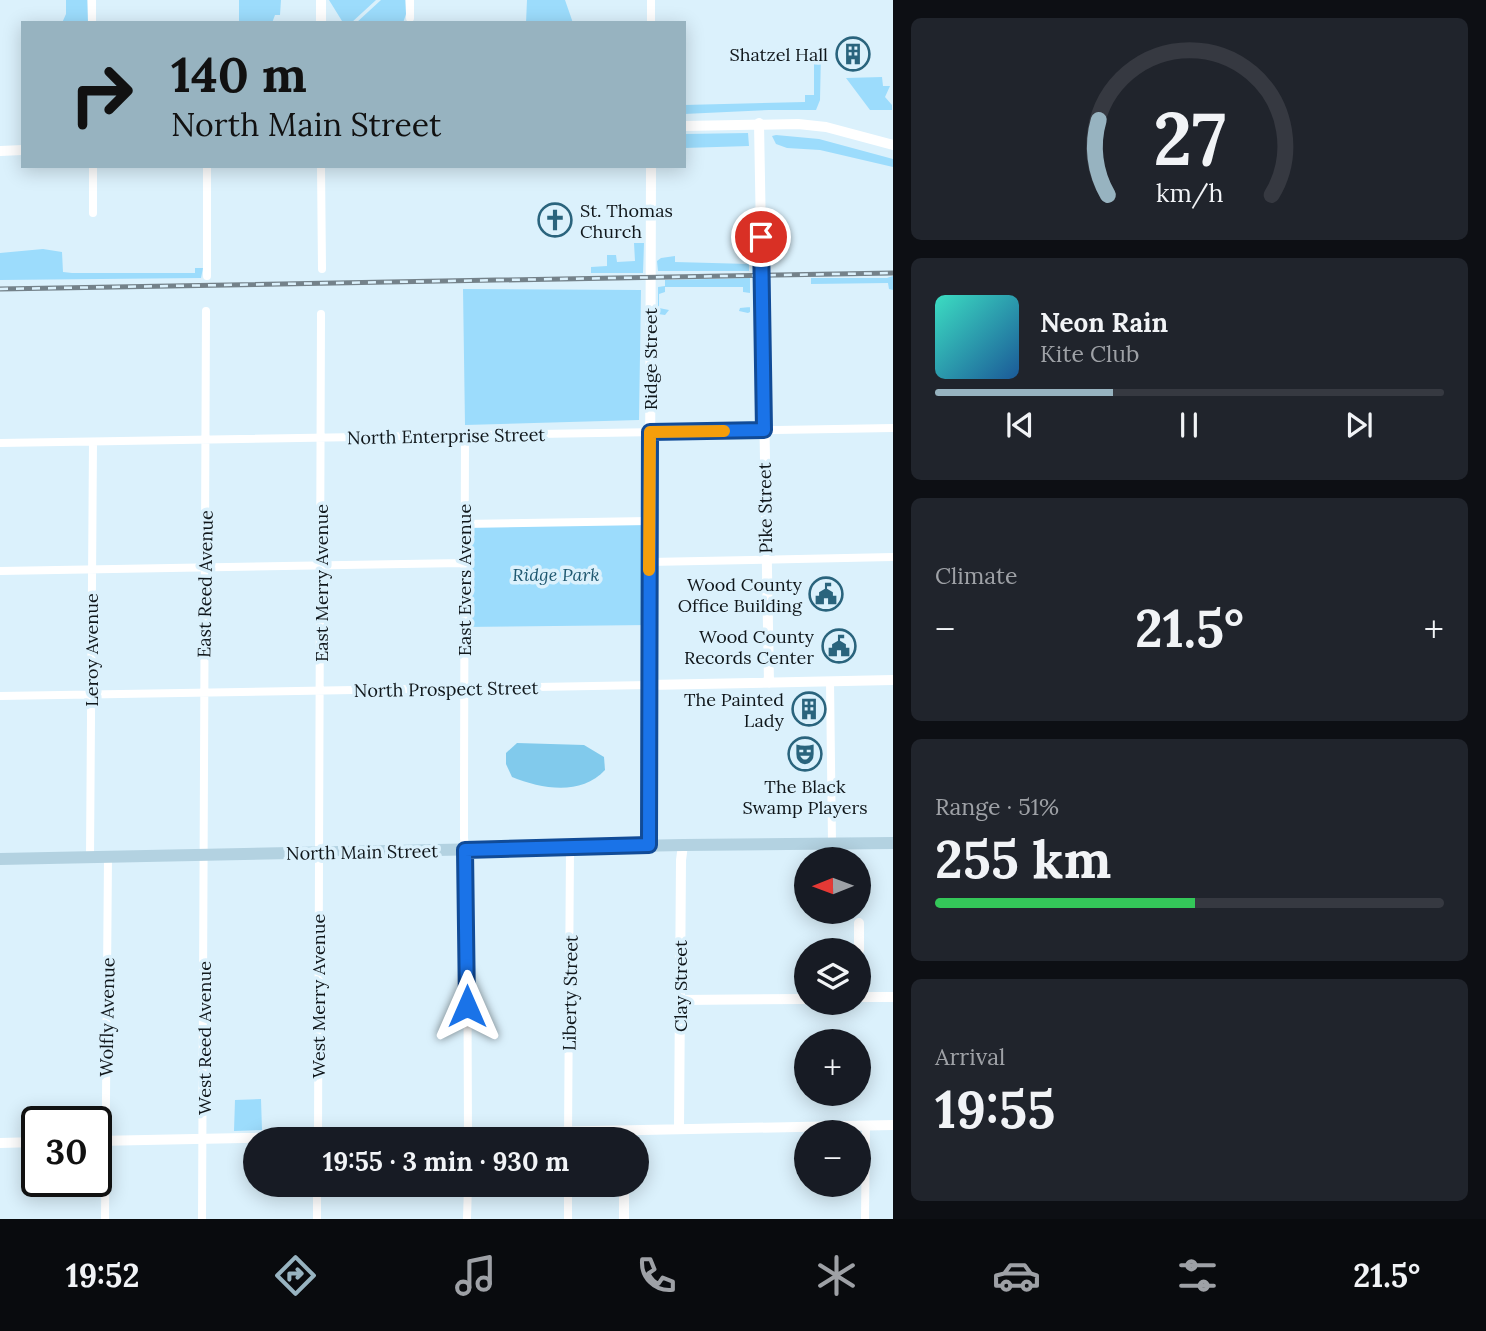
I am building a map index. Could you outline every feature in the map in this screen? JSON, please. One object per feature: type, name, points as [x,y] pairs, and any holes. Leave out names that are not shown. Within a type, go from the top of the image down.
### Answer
[{"type":"main road","name":"North Main Street","points":[[0,859],[649,845],[893,843]]},
{"type":"street","points":[[92,0],[92,21]]},
{"type":"street","points":[[321,0],[321,21]]},
{"type":"street","points":[[410,0],[410,18]]},
{"type":"street","points":[[651,0],[651,21]]},
{"type":"street","points":[[686,126],[759,123],[826,127],[893,145]]},
{"type":"street","name":"Pike Street","points":[[759,123],[769,683]]},
{"type":"street","points":[[0,151],[21,150]]},
{"type":"street","points":[[93,168],[93,213]]},
{"type":"street","points":[[206,276],[207,168]]},
{"type":"street","points":[[321,168],[322,269]]},
{"type":"street","name":"Ridge Street","points":[[649,845],[651,168]]},
{"type":"street","name":"East Reed Avenue","points":[[205,856],[206,311]]},
{"type":"street","name":"East Merry Avenue","points":[[319,852],[321,314]]},
{"type":"street","name":"North Enterprise Street","points":[[0,443],[893,428]]},
{"type":"street","name":"East Evers Avenue","points":[[465,436],[463,563],[468,1127]]},
{"type":"street","name":"Leroy Avenue","points":[[90,858],[93,442]]},
{"type":"street","points":[[464,524],[649,521]]},
{"type":"street","points":[[649,562],[893,557]]},
{"type":"street","points":[[0,571],[463,563]]},
{"type":"street","name":"North Prospect Street","points":[[0,696],[464,690],[893,680]]},
{"type":"street","points":[[830,681],[832,843]]},
{"type":"street","name":"Clay Street","points":[[679,1128],[683,845]]},
{"type":"street","name":"Liberty Street","points":[[568,1127],[570,848]]},
{"type":"street","name":"West Merry Avenue","points":[[318,1127],[319,852]]},
{"type":"street","name":"West Reed Avenue","points":[[202,1219],[205,856]]},
{"type":"street","name":"Wolfly Avenue","points":[[102,1106],[108,857]]},
{"type":"street","points":[[871,997],[893,997]]},
{"type":"street","points":[[680,1000],[794,999]]},
{"type":"street","points":[[871,1125],[893,1125]]},
{"type":"street","points":[[649,1131],[679,1128],[794,1126]]},
{"type":"street","points":[[112,1141],[243,1138]]},
{"type":"street","points":[[0,1143],[21,1142]]},
{"type":"street","name":"Wolfly Avenue","points":[[104,1197],[105,1219]]},
{"type":"street","points":[[317,1197],[317,1219]]},
{"type":"street","points":[[467,1219],[468,1197]]},
{"type":"street","points":[[568,1197],[568,1219]]},
{"type":"street","points":[[624,1197],[624,1219]]},
{"type":"street","points":[[864,1197],[864,1219]]},
{"type":"green space","points":[[66,0],[87,0],[88,21],[63,21]]},
{"type":"green space","points":[[239,0],[281,0],[280,15],[275,15],[273,21],[239,21]]},
{"type":"green space","points":[[329,0],[376,0],[353,21],[342,21]]},
{"type":"green space","points":[[381,0],[405,0],[404,21],[358,21]]},
{"type":"green space","points":[[527,0],[565,0],[572,21],[526,21]]},
{"type":"green space","points":[[816,51],[821,53],[820,100],[816,110],[686,114],[686,105],[805,102],[805,95],[814,95],[814,62],[806,62]]},
{"type":"green space","points":[[882,77],[883,86],[890,86],[885,97],[892,105],[892,110],[870,110],[846,78]]},
{"type":"green space","points":[[748,133],[749,146],[686,148],[686,134]]},
{"type":"green space","points":[[772,136],[819,139],[893,159],[893,167],[820,150],[787,148],[776,144]]},
{"type":"green space","points":[[634,243],[644,243],[643,273],[591,273],[591,267],[607,266],[607,255],[616,255],[617,262],[635,261]]},
{"type":"green space","points":[[43,249],[62,252],[63,272],[195,273],[195,268],[203,268],[201,278],[0,280],[0,253]]},
{"type":"green space","points":[[675,256],[675,262],[749,264],[749,271],[658,271],[657,261]]},
{"type":"green space","points":[[893,276],[893,290],[889,289],[888,283],[811,284],[811,278]]},
{"type":"green space","points":[[750,278],[750,293],[743,292],[743,287],[665,287],[665,292],[659,294],[659,308],[669,310],[665,315],[658,314],[658,287],[665,286],[665,280]]},
{"type":"green space","points":[[463,289],[641,290],[639,420],[465,425]]},
{"type":"green space","points":[[750,307],[748,313],[739,311],[740,308]]},
{"type":"green space","name":"Ridge Park","points":[[649,521],[649,625],[463,627],[464,524]]},
{"type":"green space","points":[[261,1099],[262,1127],[243,1127],[243,1131],[234,1131],[235,1100]]},
{"type":"shaded area","points":[[517,743],[584,745],[604,757],[605,770],[585,784],[573,787],[536,785],[512,777],[506,764],[506,753]]},
{"type":"railway","points":[[0,289],[893,273]]},
{"type":"slow traffic","points":[[649,570],[650,432],[724,431]]},
{"type":"place","name":"Shatzel Hall","points":[[853,54]]},
{"type":"place","name":"St. Thomas Church","points":[[555,220]]},
{"type":"place","name":"Wood County Office Building","points":[[826,594]]},
{"type":"place","name":"Wood County Records Center","points":[[839,646]]},
{"type":"place","name":"The Painted Lady","points":[[809,709]]},
{"type":"place","name":"The Black Swamp Players","points":[[805,754]]},
{"type":"route","points":[[467,1006],[465,850],[649,845],[650,432],[764,430],[761,237]]}]
